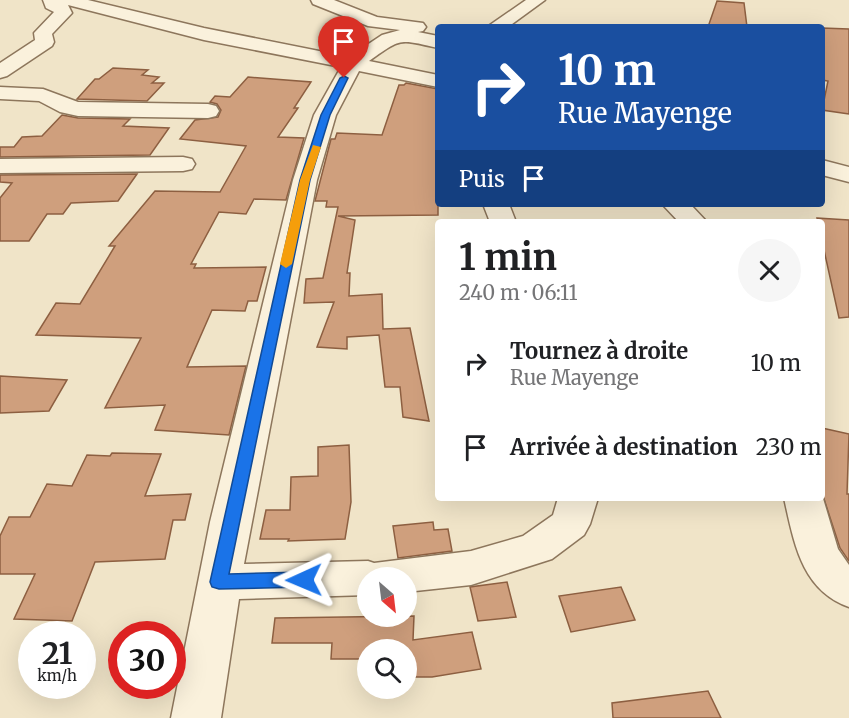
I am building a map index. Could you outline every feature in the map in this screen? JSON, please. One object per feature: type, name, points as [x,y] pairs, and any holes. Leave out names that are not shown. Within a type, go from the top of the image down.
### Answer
[{"type":"street","points":[[0,72],[45,42],[43,33],[54,19],[63,13],[62,9],[52,4],[51,0]]},
{"type":"street","points":[[67,0],[204,34],[435,80]]},
{"type":"street","points":[[319,0],[374,22],[435,28]]},
{"type":"street","points":[[501,24],[537,0]]},
{"type":"street","points":[[196,718],[219,582],[305,180],[325,115],[353,63],[392,37],[404,35],[435,41]]},
{"type":"street","points":[[0,93],[43,95],[68,107],[78,109],[208,111]]},
{"type":"street","points":[[0,166],[183,164]]},
{"type":"street","points":[[825,168],[849,175]]},
{"type":"street","points":[[678,207],[691,219]]},
{"type":"street","points":[[417,574],[471,568],[537,548],[570,524],[577,501]]},
{"type":"street","points":[[805,501],[814,541],[831,577],[845,587]]},
{"type":"street","points":[[219,582],[357,578]]},
{"type":"building","points":[[717,1],[744,3],[747,24],[709,24]]},
{"type":"building","points":[[825,28],[849,29],[849,114],[825,110],[828,81],[825,80]]},
{"type":"building","points":[[113,68],[148,70],[142,75],[159,77],[152,83],[164,83],[147,101],[77,99],[95,79],[99,79]]},
{"type":"building","points":[[248,77],[311,82],[294,108],[298,108],[278,137],[304,138],[286,200],[254,199],[246,214],[219,212],[191,264],[196,264],[194,268],[266,267],[257,301],[248,301],[245,311],[212,310],[187,367],[246,366],[229,435],[155,430],[165,405],[105,408],[141,338],[36,335],[56,303],[80,304],[115,246],[109,246],[155,191],[220,192],[246,146],[180,139],[195,120],[218,117],[221,110],[217,104],[210,102],[215,96],[230,97]]},
{"type":"building","points":[[406,83],[435,88],[435,207],[438,207],[438,215],[338,216],[355,220],[347,273],[350,273],[349,296],[382,294],[383,329],[410,328],[429,421],[403,417],[400,387],[385,387],[379,335],[347,337],[347,349],[317,347],[334,302],[304,303],[306,279],[323,278],[338,207],[326,207],[327,201],[315,201],[331,139],[335,139],[337,133],[382,135],[399,85]]},
{"type":"building","points":[[62,115],[78,118],[130,119],[123,126],[169,128],[150,155],[0,157],[0,147],[14,147],[22,137],[42,136]]},
{"type":"building","points":[[137,174],[118,201],[71,203],[63,214],[47,214],[29,241],[0,241],[0,198],[12,183],[0,182],[0,175]]},
{"type":"building","points":[[817,218],[849,220],[849,317],[839,318],[825,255],[825,219]]},
{"type":"building","points":[[0,376],[67,380],[49,411],[0,413]]},
{"type":"building","points":[[825,429],[849,434],[847,494],[849,494],[849,561],[840,548],[825,501]]},
{"type":"building","points":[[349,445],[351,502],[345,539],[288,541],[289,539],[260,539],[266,510],[290,510],[291,477],[318,476],[318,447]]},
{"type":"building","points":[[112,453],[161,454],[145,496],[191,494],[185,520],[173,520],[165,559],[95,562],[72,621],[14,619],[35,574],[0,574],[0,536],[9,517],[30,517],[47,484],[72,486],[87,455],[110,456]]},
{"type":"building","points":[[433,522],[434,530],[448,529],[452,551],[398,558],[393,526]]},
{"type":"building","points":[[507,582],[516,617],[478,621],[470,587]]},
{"type":"building","points":[[621,587],[635,620],[571,632],[559,596]]},
{"type":"building","points":[[357,617],[357,627],[414,627],[413,639],[357,639],[357,659],[331,659],[332,643],[272,643],[275,618]]},
{"type":"building","points":[[472,632],[481,669],[432,677],[417,677],[417,639]]},
{"type":"building","points":[[708,691],[721,718],[613,718],[612,703]]},
{"type":"slow traffic","points":[[286,264],[305,180],[316,147]]},
{"type":"route","points":[[304,580],[219,582],[305,180],[325,115],[344,78]]}]
